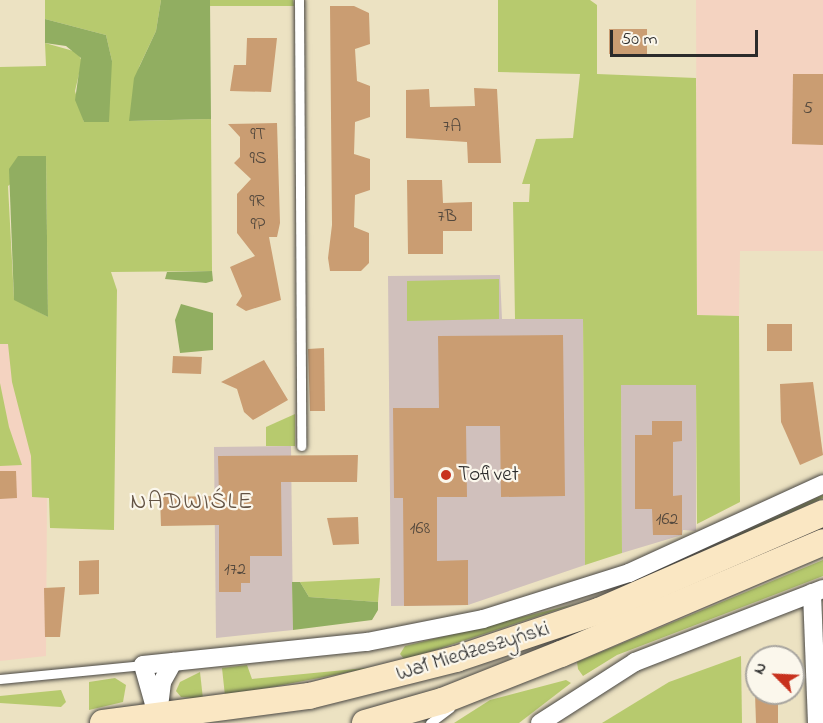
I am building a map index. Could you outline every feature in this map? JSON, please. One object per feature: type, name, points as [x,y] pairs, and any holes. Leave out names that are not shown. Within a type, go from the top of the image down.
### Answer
[{"type":"main road","name":"Wał Miedzeszyński","points":[[103,723],[158,720],[309,696],[465,657],[599,611],[823,513]]},
{"type":"main road","name":"Wał Miedzeszyński","points":[[365,723],[481,686],[823,542]]},
{"type":"street","points":[[158,720],[143,665],[367,642],[483,619],[629,573],[823,484]]},
{"type":"street","points":[[540,723],[635,662],[818,591],[817,723]]},
{"type":"street","points":[[158,720],[162,682],[173,662]]},
{"type":"lane","points":[[299,0],[301,446]]},
{"type":"lane","points":[[0,679],[143,665]]},
{"type":"lane","points":[[430,723],[481,686]]},
{"type":"shaded area","points":[[696,0],[823,0],[823,251],[740,251],[739,316],[697,315]]},
{"type":"shaded area","points":[[500,275],[502,319],[583,318],[585,565],[468,605],[391,606],[388,276]]},
{"type":"shaded area","points":[[48,342],[46,656],[0,661],[0,344]]},
{"type":"shaded area","points":[[621,385],[696,385],[696,531],[683,530],[682,535],[622,553]]},
{"type":"shaded area","points":[[291,446],[293,630],[216,638],[214,447]]},
{"type":"green space","points":[[45,0],[161,0],[156,31],[139,67],[130,121],[211,119],[212,271],[111,272],[117,290],[114,530],[50,528],[49,498],[32,497],[31,456],[12,382],[8,344],[0,344],[0,67],[46,66],[45,43],[77,52],[82,61],[75,91],[84,122],[112,61],[106,35],[45,19]],"holes":[[[46,156],[48,317],[14,299],[8,186]]]},
{"type":"green space","points":[[161,0],[210,0],[211,119],[129,121],[134,78],[156,31]]},
{"type":"green space","points":[[210,0],[293,0],[294,6],[210,6]]},
{"type":"green space","points":[[498,0],[590,0],[597,5],[597,74],[696,78],[697,315],[739,316],[740,502],[697,524],[696,385],[621,385],[622,553],[585,565],[583,319],[515,319],[513,202],[529,202],[530,184],[522,184],[536,139],[573,138],[580,74],[498,72]]},
{"type":"green space","points":[[45,19],[106,35],[112,61],[109,122],[84,122],[75,100],[81,58],[66,46],[45,43]]},
{"type":"green space","points":[[18,156],[46,156],[48,317],[14,300],[9,169]]},
{"type":"green space","points":[[212,271],[213,281],[206,283],[165,279],[167,272]]},
{"type":"green space","points":[[499,279],[499,319],[407,321],[407,281]]},
{"type":"green space","points":[[181,304],[213,313],[213,350],[180,353],[175,320]]},
{"type":"green space","points":[[0,383],[9,427],[22,465],[0,466]]},
{"type":"green space","points":[[295,414],[295,446],[266,446],[266,427]]},
{"type":"green space","points":[[823,495],[823,498],[735,538],[735,536]]},
{"type":"green space","points":[[823,560],[823,576],[617,655],[583,676],[578,669],[577,662]]},
{"type":"green space","points":[[380,578],[378,602],[309,597],[300,582]]},
{"type":"green space","points":[[292,582],[300,582],[309,597],[378,602],[378,610],[372,620],[293,630]]},
{"type":"green space","points":[[575,604],[405,660],[400,654],[405,646]]},
{"type":"green space","points":[[741,656],[742,723],[602,723],[669,682]]},
{"type":"green space","points":[[247,665],[252,679],[376,667],[225,696],[222,668]]},
{"type":"green space","points":[[200,672],[203,699],[181,697],[176,691],[180,682]]},
{"type":"green space","points":[[115,678],[126,685],[123,702],[89,710],[89,682]]},
{"type":"green space","points":[[566,680],[571,683],[519,723],[454,723],[490,700]]},
{"type":"green space","points":[[61,690],[66,702],[61,707],[0,703],[0,696]]},
{"type":"building","points":[[330,6],[354,6],[369,13],[370,44],[355,49],[357,81],[370,86],[370,117],[355,122],[354,154],[370,159],[370,190],[355,195],[354,227],[369,233],[369,263],[361,271],[330,271],[328,258],[332,225]]},
{"type":"building","points":[[609,29],[647,29],[647,55],[609,54]]},
{"type":"building","points":[[247,38],[277,38],[271,92],[230,91],[234,65],[246,65]]},
{"type":"building","points":[[793,74],[823,74],[823,145],[792,144]]},
{"type":"building","points":[[474,88],[497,89],[501,163],[468,163],[467,142],[406,138],[406,90],[429,89],[430,107],[475,106]]},
{"type":"building","points":[[277,123],[280,223],[277,237],[269,237],[281,300],[246,311],[236,305],[242,296],[230,267],[255,256],[237,233],[237,194],[251,179],[234,163],[240,157],[240,137],[228,124]]},
{"type":"building","points":[[407,180],[442,180],[443,203],[472,202],[472,231],[443,231],[443,254],[408,254]]},
{"type":"building","points":[[767,324],[792,324],[792,351],[767,351]]},
{"type":"building","points":[[563,335],[565,496],[501,497],[500,426],[466,426],[467,497],[437,497],[437,561],[468,560],[468,605],[404,606],[403,498],[394,498],[393,408],[439,408],[438,336]]},
{"type":"building","points":[[324,348],[325,411],[310,411],[308,349]]},
{"type":"building","points":[[173,356],[202,357],[201,374],[172,373]]},
{"type":"building","points":[[264,360],[288,400],[253,420],[244,412],[237,389],[221,382]]},
{"type":"building","points":[[813,382],[823,455],[800,465],[781,422],[780,384]]},
{"type":"building","points":[[652,421],[682,421],[682,441],[673,442],[673,496],[682,495],[682,535],[653,535],[652,509],[635,509],[635,435],[652,435]]},
{"type":"building","points":[[358,455],[357,482],[281,482],[282,556],[250,556],[250,583],[241,583],[241,592],[219,592],[219,525],[161,526],[160,497],[219,496],[218,456]]},
{"type":"building","points":[[0,471],[16,471],[17,498],[0,499]]},
{"type":"building","points":[[358,517],[359,544],[333,545],[327,518]]},
{"type":"building","points":[[99,560],[99,594],[79,595],[79,561]]},
{"type":"building","points":[[65,587],[60,637],[45,637],[44,588]]},
{"type":"building","points":[[755,705],[778,705],[778,723],[756,723]]},
{"type":"place","name":"Tofivet","points":[[446,475]]},
{"type":"district","name":"NADWIŚLE","points":[[192,503]]}]
